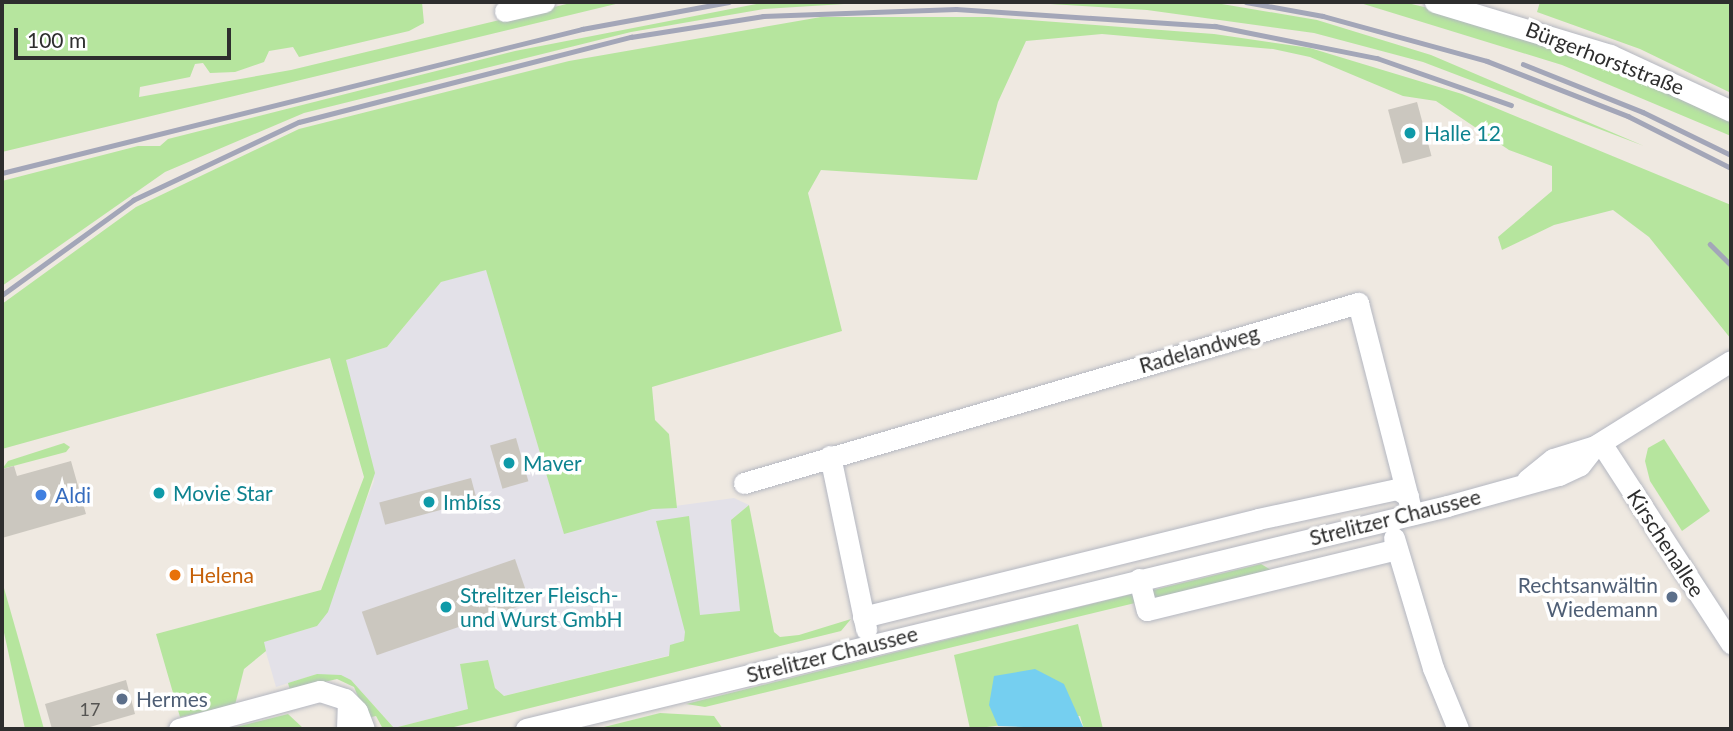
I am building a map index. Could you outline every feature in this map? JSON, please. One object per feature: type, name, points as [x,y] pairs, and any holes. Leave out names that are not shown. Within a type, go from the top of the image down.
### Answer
[{"type":"street","points":[[505,11],[544,2]]},
{"type":"street","name":"Bürgerhorststraße","points":[[1435,2],[1610,55],[1731,111]]},
{"type":"street","name":"Radelandweg","points":[[744,483],[1359,303],[1410,505]]},
{"type":"street","name":"Strelitzer Chaussee","points":[[867,630],[1139,579],[1389,519],[1410,505],[1569,471],[1598,444],[1731,361]]},
{"type":"street","name":"Kirschenallee","points":[[1598,444],[1731,643]]},
{"type":"street","points":[[831,456],[867,630]]},
{"type":"street","name":"Strelitzer Chaussee","points":[[526,729],[1258,519],[1397,489],[1410,505]]},
{"type":"street","points":[[1389,519],[1433,668],[1458,729]]},
{"type":"street","name":"Strelitzer Chaussee","points":[[1139,579],[1147,610],[1396,549]]},
{"type":"street","points":[[179,729],[320,691],[338,695],[357,711],[364,729]]},
{"type":"street","points":[[347,729],[348,705]]},
{"type":"shaded area","points":[[486,269],[564,533],[653,509],[734,498],[749,505],[731,520],[744,637],[504,696],[495,688],[488,660],[461,664],[468,709],[394,728],[351,680],[317,674],[276,687],[263,642],[317,626],[374,481],[346,360],[387,347],[441,282]]},
{"type":"green space","points":[[2,2],[422,2],[424,23],[409,31],[299,57],[293,47],[269,51],[264,62],[235,72],[210,73],[203,63],[195,64],[190,77],[140,87],[139,97],[291,70],[575,2],[624,2],[2,152]]},
{"type":"green space","points":[[767,2],[876,2],[764,9],[631,32],[304,113],[165,172],[2,286],[2,181],[138,146],[160,146],[168,139],[515,51]]},
{"type":"green space","points":[[1018,2],[1210,2],[1317,20],[1431,55],[1644,146],[1423,62],[1314,33],[1147,10]]},
{"type":"green space","points":[[1357,2],[1403,2],[1475,19],[1606,62],[1731,122],[1731,136],[1562,65]]},
{"type":"green space","points":[[1540,2],[1731,2],[1731,93],[1640,49],[1537,12]]},
{"type":"green space","points":[[821,17],[989,17],[1214,34],[1310,48],[1462,94],[1731,205],[1731,339],[1649,237],[1613,210],[1554,225],[1502,250],[1498,237],[1552,191],[1552,166],[1509,150],[1436,101],[1403,96],[1310,57],[1273,49],[1102,34],[1026,41],[998,102],[977,180],[821,170],[808,193],[842,331],[652,387],[655,420],[669,434],[677,508],[653,509],[564,534],[486,270],[441,282],[387,347],[346,360],[375,473],[328,612],[317,626],[264,642],[266,651],[244,669],[235,705],[180,717],[156,634],[321,590],[364,477],[330,358],[2,449],[2,304],[136,207],[299,129],[569,61]]},
{"type":"green space","points":[[1664,439],[1710,511],[1682,531],[1650,481],[1645,461],[1648,448]]},
{"type":"green space","points":[[64,443],[70,447],[66,452],[2,469],[8,461]]},
{"type":"green space","points":[[749,505],[774,632],[780,637],[799,635],[851,619],[841,631],[446,729],[383,729],[376,716],[367,718],[354,687],[337,679],[290,690],[288,683],[317,674],[341,675],[351,680],[394,728],[468,709],[460,664],[488,660],[495,688],[504,696],[669,656],[670,645],[684,641],[685,632],[656,521],[689,516],[700,615],[740,611],[731,520]]},
{"type":"green space","points":[[1261,564],[1271,570],[1148,603],[1145,592]]},
{"type":"green space","points":[[2,581],[44,729],[25,729],[3,628]]},
{"type":"green space","points":[[1132,594],[1135,603],[705,707],[686,704]]},
{"type":"green space","points":[[1078,624],[1103,729],[1084,729],[1080,716],[970,729],[954,655]]},
{"type":"green space","points":[[660,713],[714,716],[723,729],[596,729]]},
{"type":"green space","points":[[288,714],[304,729],[228,729]]},
{"type":"water","points":[[1035,669],[1064,684],[1084,729],[998,726],[989,705],[994,676]]},
{"type":"building","name":"Halle 12","points":[[1417,102],[1431,156],[1403,164],[1388,110]]},
{"type":"building","name":"Maver","points":[[516,438],[528,481],[502,489],[490,445]]},
{"type":"building","name":"Aldi","points":[[71,461],[86,514],[2,538],[2,469],[14,466],[17,476]]},
{"type":"building","name":"Imbíss","points":[[471,478],[477,500],[385,525],[379,503]]},
{"type":"building","name":"Strelitzer Fleisch- und Wurst GmbH","points":[[515,559],[530,602],[377,655],[362,612]]},
{"type":"building","points":[[126,680],[135,714],[83,729],[52,729],[45,704]]},
{"type":"railway","points":[[2,173],[582,29],[729,2]]},
{"type":"railway","points":[[1246,2],[1323,16],[1487,61],[1628,116],[1731,168]]},
{"type":"railway","points":[[2,295],[133,200],[299,122],[631,37],[763,16],[956,9],[1215,26],[1377,58],[1511,105]]},
{"type":"railway","points":[[1523,64],[1643,112],[1731,155]]},
{"type":"railway","points":[[1710,244],[1731,265]]},
{"type":"place","name":"Halle 12","points":[[1410,133]]},
{"type":"place","name":"Maver","points":[[509,463]]},
{"type":"place","name":"Movie Star","points":[[159,493]]},
{"type":"place","name":"Aldi","points":[[41,495]]},
{"type":"place","name":"Imbíss","points":[[429,502]]},
{"type":"place","name":"Helena","points":[[175,575]]},
{"type":"place","name":"Rechtsanwältin Wiedemann","points":[[1672,597]]},
{"type":"place","name":"Strelitzer Fleisch- und Wurst GmbH","points":[[446,607]]},
{"type":"place","name":"Hermes","points":[[122,699]]}]
